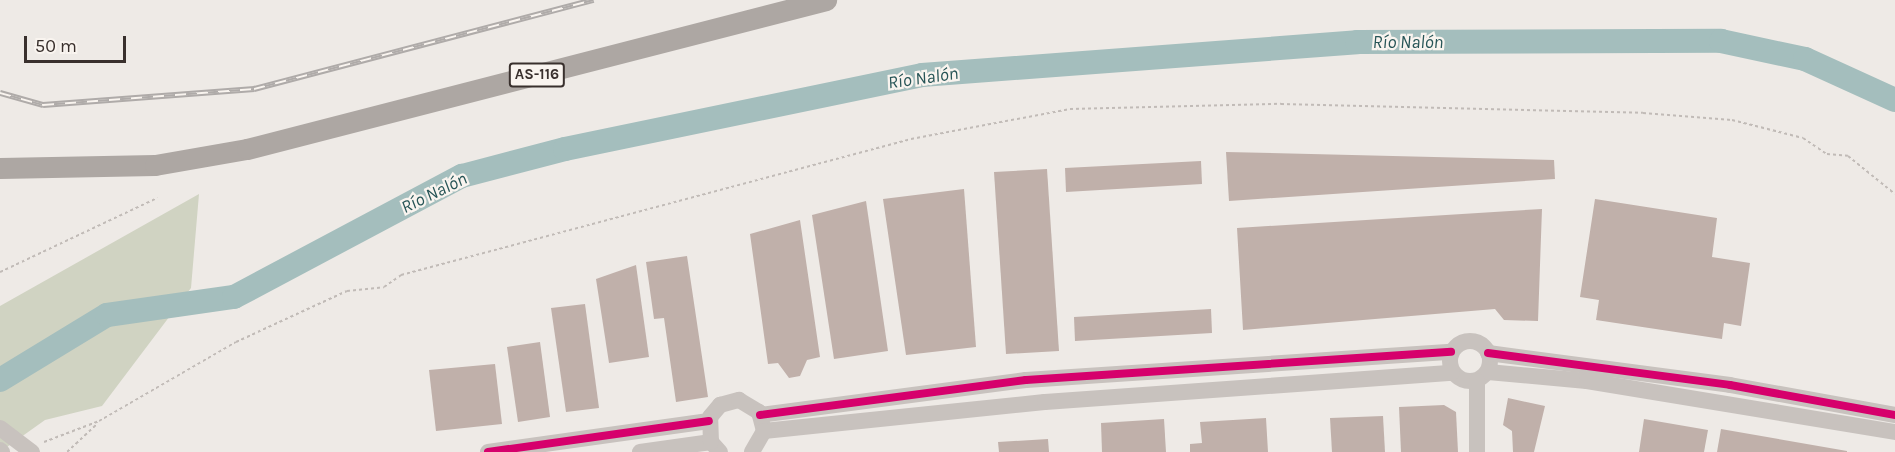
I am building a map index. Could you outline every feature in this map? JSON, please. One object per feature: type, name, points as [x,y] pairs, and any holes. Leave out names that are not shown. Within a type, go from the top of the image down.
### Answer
[{"type":"main road","name":"AS-116","points":[[0,168],[155,165],[247,149],[826,0]]},
{"type":"main road","name":"AS-116","points":[[0,182],[69,184],[158,175],[208,167],[247,149]]},
{"type":"street","points":[[762,423],[1026,380],[1451,352],[1470,341],[1488,353],[1730,385],[1895,415]]},
{"type":"street","points":[[1451,352],[1452,373]]},
{"type":"street","points":[[1477,452],[1482,376],[1488,353]]},
{"type":"street","points":[[762,423],[1452,373],[1463,381],[1482,376],[1587,381],[1895,432]]},
{"type":"street","points":[[488,452],[709,422],[729,401],[752,405],[762,423],[752,452]]},
{"type":"street","points":[[640,452],[716,447],[709,422]]},
{"type":"street","points":[[0,428],[35,448]]},
{"type":"path","points":[[35,448],[99,421],[236,342],[347,291],[384,287],[401,275],[911,139],[1070,109],[1281,104],[1643,113],[1732,120],[1803,138],[1827,154],[1848,156],[1895,194]]},
{"type":"path","points":[[0,272],[157,198]]},
{"type":"path","points":[[67,452],[99,421]]},
{"type":"green space","points":[[199,194],[191,288],[102,406],[45,420],[0,452],[0,306]]},
{"type":"building","points":[[1226,152],[1554,160],[1555,179],[1229,201]]},
{"type":"building","points":[[1201,161],[1202,184],[1066,192],[1065,168]]},
{"type":"building","points":[[1047,169],[1059,351],[1006,354],[994,172]]},
{"type":"building","points":[[964,189],[976,347],[906,355],[883,199]]},
{"type":"building","points":[[1595,199],[1717,218],[1712,257],[1750,263],[1741,326],[1724,323],[1722,339],[1596,320],[1599,300],[1580,297]]},
{"type":"building","points":[[866,201],[888,351],[834,359],[812,215]]},
{"type":"building","points":[[1542,209],[1538,321],[1504,320],[1495,309],[1243,330],[1237,228]]},
{"type":"building","points":[[800,220],[820,357],[807,360],[800,376],[789,378],[778,363],[768,364],[750,234]]},
{"type":"building","points":[[687,256],[708,397],[676,402],[664,318],[654,319],[646,262]]},
{"type":"building","points":[[636,265],[649,357],[609,363],[596,279]]},
{"type":"building","points":[[585,304],[599,408],[566,412],[551,308]]},
{"type":"building","points":[[1211,309],[1212,333],[1075,341],[1074,317]]},
{"type":"building","points":[[540,342],[550,417],[518,422],[507,347]]},
{"type":"building","points":[[495,364],[502,424],[436,431],[429,370]]},
{"type":"building","points":[[1508,398],[1545,406],[1534,452],[1513,452],[1512,431],[1503,425]]},
{"type":"building","points":[[1444,405],[1456,412],[1458,452],[1401,452],[1399,407]]},
{"type":"building","points":[[1383,416],[1385,452],[1332,452],[1330,418]]},
{"type":"building","points":[[1266,418],[1268,452],[1190,452],[1190,444],[1202,443],[1200,422]]},
{"type":"building","points":[[1164,419],[1166,452],[1102,452],[1101,423]]},
{"type":"building","points":[[1644,419],[1708,430],[1704,452],[1639,452]]},
{"type":"building","points":[[1721,429],[1847,451],[1847,452],[1717,452]]},
{"type":"building","points":[[1048,439],[1049,452],[999,452],[998,442]]},
{"type":"waterway","name":"Río Nalón","points":[[0,380],[107,315],[234,297],[462,176],[565,149],[922,75],[1357,42],[1721,41],[1805,59],[1895,100]]},
{"type":"railway","points":[[0,93],[43,105],[254,89],[594,0]]},
{"type":"cycle path","points":[[760,415],[1026,380],[1451,352]]},
{"type":"cycle path","points":[[1488,353],[1730,385],[1895,415]]},
{"type":"cycle path","points":[[488,452],[709,421]]}]
